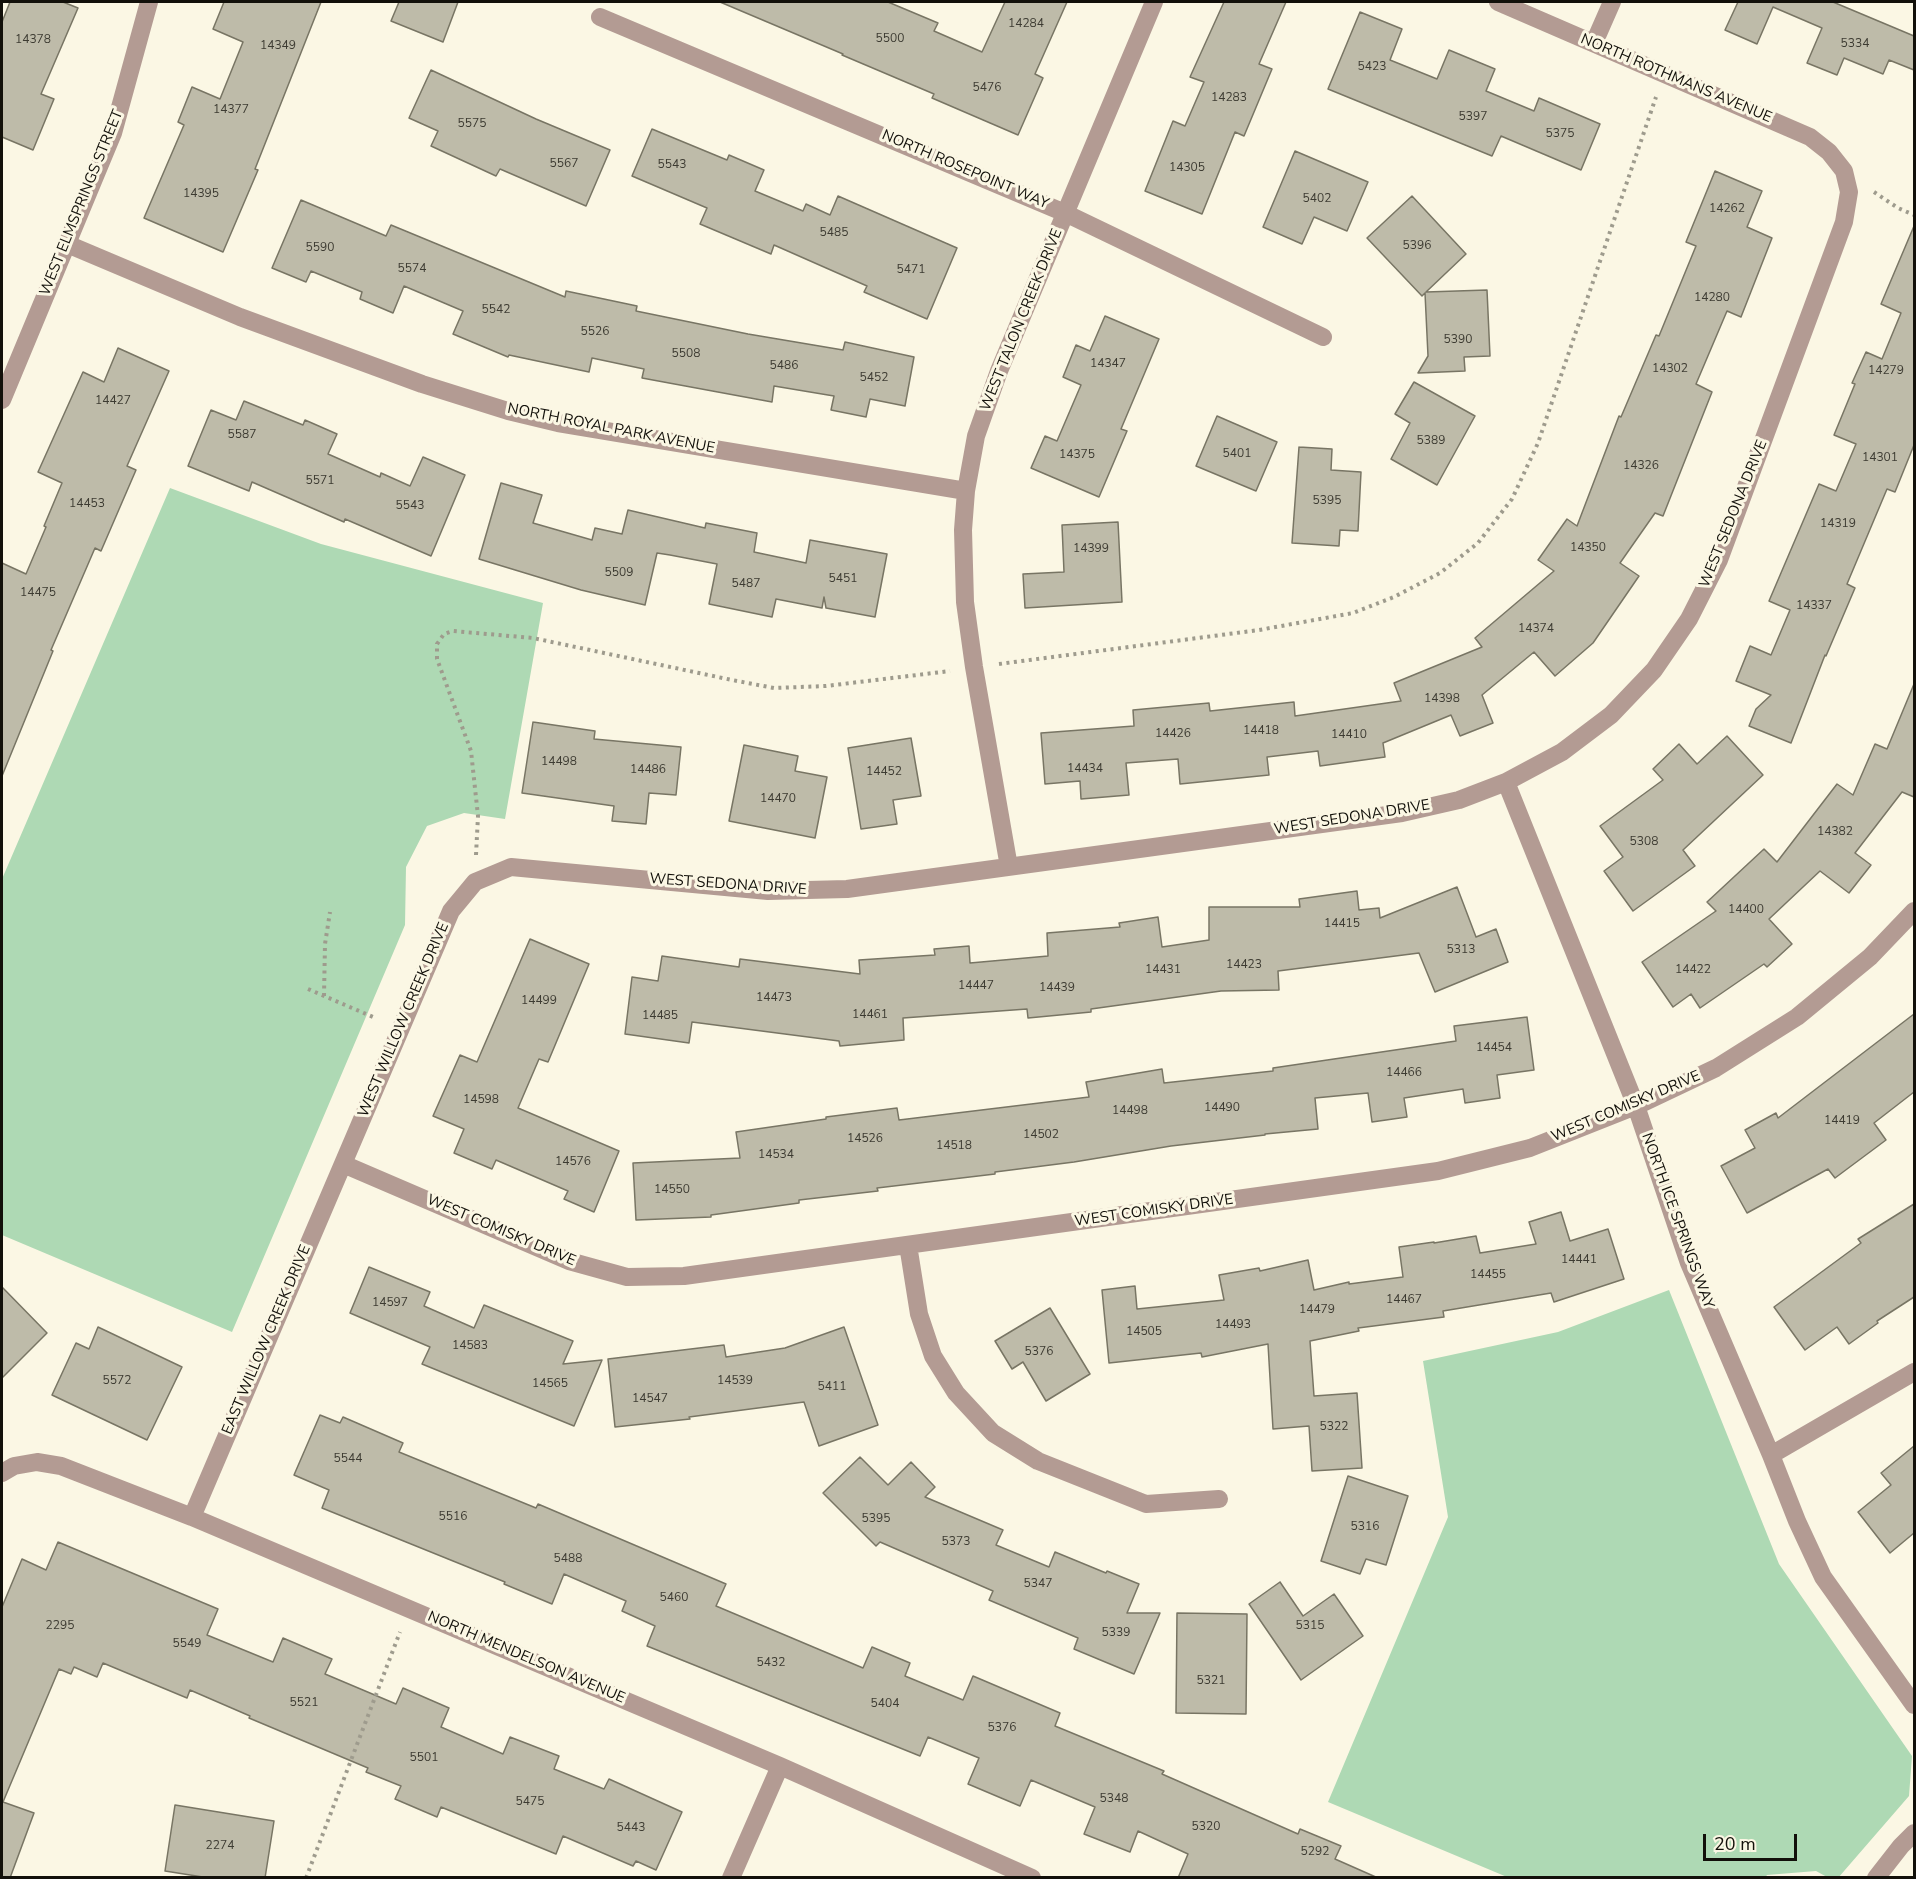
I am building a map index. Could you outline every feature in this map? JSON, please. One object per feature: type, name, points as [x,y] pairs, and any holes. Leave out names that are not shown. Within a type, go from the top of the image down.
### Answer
[{"type":"street","name":"WEST ELMSPRINGS STREET","points":[[2,400],[113,133],[149,2]]},
{"type":"street","name":"WEST TALON CREEK DRIVE","points":[[1009,867],[965,602],[963,530],[966,490],[976,436],[999,371],[1154,2]]},
{"type":"street","name":"NORTH ROTHMANS AVENUE","points":[[1498,2],[1810,137],[1829,152],[1844,171]]},
{"type":"street","points":[[1594,44],[1612,2]]},
{"type":"street","name":"NORTH ROSEPOINT WAY","points":[[600,17],[1065,213],[1323,337]]},
{"type":"street","name":"WEST SEDONA DRIVE","points":[[475,882],[511,867],[768,891],[847,889],[1402,813],[1458,800],[1506,782],[1562,752],[1611,715],[1654,670],[1689,619],[1719,560],[1844,222],[1849,192],[1844,171]]},
{"type":"street","name":"NORTH ROYAL PARK AVENUE","points":[[67,244],[240,317],[422,384],[508,411],[558,423],[966,490]]},
{"type":"street","name":"NORTH ICE SPRINGS WAY","points":[[1506,782],[1636,1106],[1689,1263],[1797,1521],[1823,1577],[1914,1705]]},
{"type":"street","name":"WEST WILLOW CREEK DRIVE","points":[[343,1164],[451,910],[475,882]]},
{"type":"street","name":"WEST COMISKY DRIVE","points":[[343,1164],[569,1261],[627,1276],[684,1276],[1438,1171],[1530,1148],[1636,1106],[1716,1068],[1797,1017],[1870,957],[1914,912]]},
{"type":"street","name":"EAST WILLOW CREEK DRIVE","points":[[192,1517],[343,1164]]},
{"type":"street","points":[[909,1245],[919,1314],[933,1356],[956,1393],[993,1433],[1038,1461],[1146,1504],[1219,1499]]},
{"type":"street","points":[[1771,1455],[1914,1372]]},
{"type":"street","name":"NORTH MENDELSON AVENUE","points":[[8,1470],[37,1462],[61,1466],[192,1517],[780,1766],[1032,1878]]},
{"type":"street","points":[[731,1878],[780,1766]]},
{"type":"street","points":[[1876,1878],[1914,1833]]},
{"type":"path","points":[[993,665],[1258,630],[1353,613],[1394,597],[1440,573],[1478,543],[1512,499],[1538,443],[1665,74]]},
{"type":"path","points":[[1844,171],[1898,208],[1914,215]]},
{"type":"path","points":[[475,882],[478,816],[471,751],[437,660],[437,644],[444,634],[453,631],[533,638],[774,687],[826,686],[945,671]]},
{"type":"path","points":[[324,996],[325,944],[330,912]]},
{"type":"path","points":[[308,989],[373,1017]]},
{"type":"path","points":[[306,1878],[409,1609]]},
{"type":"green space","points":[[170,488],[321,544],[543,603],[505,819],[464,813],[427,826],[406,867],[405,925],[232,1332],[2,1235],[2,879]]},
{"type":"green space","points":[[1669,1290],[1779,1564],[1912,1756],[1909,1796],[1838,1878],[1827,1877],[1816,1871],[1767,1875],[1765,1878],[1507,1877],[1328,1802],[1448,1517],[1423,1361],[1558,1332]]},
{"type":"building","points":[[10,2],[63,2],[78,8],[41,94],[54,99],[33,150],[2,137],[2,22]]},
{"type":"building","points":[[224,2],[321,2],[255,169],[258,170],[223,252],[144,218],[184,125],[178,122],[192,87],[220,99],[243,42],[213,29]]},
{"type":"building","points":[[399,2],[458,2],[443,42],[391,21]]},
{"type":"building","points":[[720,2],[888,2],[938,23],[934,31],[982,52],[1005,2],[1067,2],[1035,74],[1043,78],[1018,135],[932,98],[934,94]]},
{"type":"building","points":[[1224,2],[1286,2],[1259,64],[1272,69],[1244,136],[1235,132],[1202,214],[1145,191],[1173,121],[1185,126],[1204,82],[1190,77]]},
{"type":"building","points":[[1738,2],[1833,2],[1914,36],[1914,70],[1889,60],[1883,74],[1844,58],[1837,75],[1807,63],[1822,28],[1773,7],[1757,44],[1725,30]]},
{"type":"building","points":[[1360,12],[1402,29],[1390,60],[1437,79],[1449,50],[1495,69],[1486,91],[1534,111],[1539,98],[1600,124],[1581,170],[1501,136],[1492,156],[1328,89]]},
{"type":"building","points":[[431,70],[536,119],[610,150],[586,206],[500,169],[496,176],[431,146],[438,131],[409,118]]},
{"type":"building","points":[[652,129],[727,160],[729,155],[764,170],[755,191],[803,211],[806,204],[830,215],[838,196],[957,248],[927,319],[864,292],[867,286],[774,245],[771,254],[700,224],[707,208],[632,176]]},
{"type":"building","points":[[1295,151],[1368,182],[1347,231],[1314,217],[1302,244],[1263,227]]},
{"type":"building","points":[[1715,171],[1762,191],[1747,227],[1772,238],[1741,317],[1727,311],[1696,384],[1712,392],[1663,516],[1655,513],[1620,563],[1639,576],[1593,643],[1555,676],[1534,652],[1482,695],[1493,723],[1460,736],[1451,715],[1383,743],[1385,757],[1320,766],[1318,751],[1267,757],[1269,775],[1180,784],[1178,759],[1126,763],[1129,795],[1081,799],[1080,781],[1045,784],[1041,733],[1134,726],[1133,710],[1209,703],[1210,711],[1294,702],[1295,716],[1401,701],[1394,683],[1482,647],[1475,638],[1554,571],[1538,560],[1567,519],[1577,526],[1619,416],[1621,417],[1656,335],[1659,336],[1696,246],[1686,242]]},
{"type":"building","points":[[1412,196],[1466,254],[1426,292],[1487,290],[1490,356],[1464,357],[1465,371],[1418,373],[1428,356],[1425,293],[1422,296],[1367,238]]},
{"type":"building","points":[[301,200],[386,236],[391,225],[565,297],[566,291],[637,306],[636,311],[748,334],[843,350],[845,342],[914,357],[905,406],[870,399],[866,417],[831,410],[834,396],[774,386],[772,402],[642,378],[644,369],[592,358],[589,372],[509,355],[508,357],[453,334],[463,311],[404,286],[393,313],[360,299],[362,292],[311,271],[306,282],[272,268]]},
{"type":"building","points":[[1914,226],[1914,445],[1895,492],[1887,489],[1847,584],[1855,588],[1825,655],[1791,743],[1749,726],[1756,709],[1771,695],[1736,681],[1750,646],[1771,655],[1790,610],[1769,601],[1819,484],[1836,491],[1856,444],[1834,435],[1855,384],[1852,383],[1866,352],[1882,359],[1901,313],[1881,304]]},
{"type":"building","points":[[1105,316],[1159,339],[1121,429],[1127,431],[1099,497],[1031,468],[1045,436],[1057,441],[1081,385],[1063,377],[1076,345],[1090,351]]},
{"type":"building","points":[[118,348],[169,371],[127,466],[136,470],[101,551],[95,548],[51,650],[53,651],[2,776],[2,563],[26,574],[62,483],[38,472],[83,372],[104,382]]},
{"type":"building","points":[[1414,382],[1475,416],[1437,485],[1391,459],[1410,423],[1395,414]]},
{"type":"building","points":[[244,401],[303,425],[305,420],[337,434],[328,454],[380,477],[381,473],[410,486],[423,457],[465,475],[431,556],[345,519],[344,522],[252,482],[249,491],[188,466],[211,410],[236,420]]},
{"type":"building","points":[[1217,416],[1277,442],[1256,491],[1196,466]]},
{"type":"building","points":[[1299,447],[1332,449],[1331,470],[1361,472],[1358,531],[1340,530],[1339,546],[1292,543]]},
{"type":"building","points":[[501,483],[542,495],[533,523],[592,540],[595,528],[622,534],[628,510],[705,528],[706,523],[757,533],[754,552],[806,563],[810,540],[887,554],[875,617],[826,608],[824,597],[822,608],[776,599],[772,617],[709,604],[717,564],[657,553],[645,605],[581,590],[479,559]]},
{"type":"building","points":[[1118,522],[1122,602],[1025,608],[1023,574],[1064,572],[1062,525]]},
{"type":"building","points":[[1914,684],[1914,797],[1902,792],[1855,853],[1871,865],[1849,893],[1820,871],[1769,919],[1792,944],[1767,967],[1764,964],[1700,1008],[1691,994],[1673,1007],[1642,962],[1716,911],[1707,902],[1764,849],[1777,862],[1837,784],[1853,795],[1875,744],[1887,749]]},
{"type":"building","points":[[533,722],[595,731],[594,739],[681,747],[676,795],[649,793],[646,824],[612,821],[614,806],[522,793]]},
{"type":"building","points":[[1727,736],[1763,775],[1683,850],[1695,866],[1633,911],[1604,871],[1623,857],[1600,826],[1663,780],[1653,769],[1679,744],[1697,764]]},
{"type":"building","points":[[911,738],[921,796],[893,800],[897,824],[861,829],[848,748]]},
{"type":"building","points":[[744,745],[798,756],[795,771],[827,777],[815,838],[729,821]]},
{"type":"building","points":[[1457,887],[1476,937],[1496,929],[1508,962],[1435,992],[1419,953],[1278,971],[1279,990],[1221,991],[1091,1009],[1091,1012],[1028,1018],[1027,1009],[903,1018],[904,1040],[840,1046],[839,1041],[692,1022],[689,1043],[625,1034],[632,977],[658,981],[662,956],[739,967],[740,959],[860,974],[859,960],[935,955],[934,949],[969,946],[970,963],[1048,956],[1047,933],[1120,927],[1119,923],[1158,917],[1162,947],[1209,940],[1209,907],[1300,907],[1299,899],[1357,891],[1359,910],[1379,908],[1380,918]]},
{"type":"building","points":[[530,939],[589,964],[548,1062],[539,1059],[518,1108],[619,1151],[594,1212],[564,1199],[568,1191],[496,1160],[492,1169],[454,1153],[464,1129],[433,1116],[460,1055],[477,1062]]},
{"type":"building","points":[[1914,1014],[1914,1092],[1874,1123],[1886,1140],[1835,1178],[1828,1169],[1747,1213],[1721,1166],[1755,1148],[1745,1130],[1776,1113],[1778,1118]]},
{"type":"building","points":[[1527,1017],[1534,1070],[1497,1075],[1500,1098],[1465,1103],[1463,1089],[1404,1098],[1407,1117],[1372,1122],[1368,1093],[1315,1098],[1318,1129],[1171,1146],[995,1172],[995,1174],[877,1188],[878,1191],[799,1200],[799,1203],[711,1215],[711,1217],[636,1220],[633,1163],[740,1158],[736,1132],[897,1108],[899,1120],[1089,1097],[1086,1082],[1162,1069],[1164,1083],[1273,1071],[1273,1068],[1456,1041],[1454,1026]]},
{"type":"building","points":[[1914,1204],[1914,1297],[1877,1321],[1878,1323],[1849,1344],[1837,1327],[1805,1350],[1774,1307],[1861,1243],[1858,1239]]},
{"type":"building","points":[[1561,1212],[1570,1241],[1608,1229],[1624,1279],[1554,1302],[1551,1293],[1443,1311],[1444,1317],[1358,1328],[1359,1331],[1310,1341],[1314,1396],[1357,1393],[1362,1468],[1312,1471],[1309,1426],[1273,1429],[1268,1344],[1202,1357],[1201,1353],[1109,1363],[1102,1290],[1135,1286],[1137,1309],[1224,1300],[1219,1275],[1259,1268],[1260,1271],[1308,1260],[1314,1290],[1349,1282],[1349,1284],[1403,1277],[1399,1247],[1476,1236],[1480,1253],[1536,1244],[1529,1222]]},
{"type":"building","points":[[369,1267],[430,1292],[424,1306],[474,1328],[484,1305],[573,1341],[563,1364],[602,1360],[574,1426],[422,1364],[430,1347],[350,1313]]},
{"type":"building","points":[[2,1287],[47,1333],[2,1378]]},
{"type":"building","points":[[1050,1308],[1090,1374],[1046,1401],[1023,1362],[1012,1369],[995,1341]]},
{"type":"building","points":[[98,1327],[182,1367],[147,1440],[52,1395],[76,1343],[89,1349]]},
{"type":"building","points":[[844,1327],[878,1425],[819,1446],[804,1402],[689,1417],[690,1419],[615,1427],[608,1359],[724,1345],[726,1357],[785,1348]]},
{"type":"building","points":[[320,1415],[340,1423],[343,1417],[403,1443],[399,1452],[536,1508],[538,1504],[726,1584],[716,1606],[863,1668],[872,1647],[910,1663],[905,1676],[963,1700],[973,1676],[1060,1713],[1055,1726],[1164,1771],[1162,1774],[1298,1834],[1300,1829],[1341,1846],[1335,1859],[1378,1878],[1178,1878],[1188,1854],[1138,1831],[1130,1852],[1084,1834],[1095,1807],[1031,1780],[1020,1806],[968,1784],[979,1758],[928,1737],[920,1756],[647,1646],[655,1626],[622,1611],[626,1601],[564,1574],[552,1604],[504,1584],[505,1582],[322,1508],[329,1490],[294,1475]]},
{"type":"building","points":[[1914,1446],[1914,1533],[1890,1553],[1858,1512],[1891,1485],[1881,1473]]},
{"type":"building","points":[[860,1457],[888,1485],[911,1462],[935,1487],[925,1497],[1003,1530],[996,1545],[1049,1567],[1055,1552],[1139,1584],[1127,1613],[1160,1613],[1134,1674],[1074,1649],[1078,1638],[989,1600],[993,1591],[880,1542],[876,1546],[823,1493]]},
{"type":"building","points":[[1348,1476],[1408,1496],[1386,1565],[1366,1559],[1360,1574],[1321,1561]]},
{"type":"building","points":[[58,1542],[218,1609],[207,1635],[273,1662],[283,1638],[332,1659],[325,1674],[396,1704],[403,1688],[449,1708],[441,1727],[503,1754],[510,1737],[559,1756],[554,1769],[604,1789],[609,1779],[682,1812],[656,1870],[636,1861],[633,1866],[563,1836],[556,1854],[441,1807],[437,1817],[395,1799],[401,1786],[366,1772],[368,1768],[249,1718],[250,1716],[190,1690],[187,1698],[103,1663],[97,1677],[74,1667],[71,1674],[59,1669],[3,1802],[34,1813],[10,1878],[2,1878],[2,1607],[22,1559],[46,1570]]},
{"type":"building","points":[[1280,1582],[1303,1616],[1334,1594],[1363,1636],[1301,1680],[1249,1604]]},
{"type":"building","points":[[1177,1613],[1247,1614],[1246,1714],[1176,1713]]},
{"type":"building","points":[[175,1805],[274,1821],[265,1878],[209,1878],[165,1871]]}]
